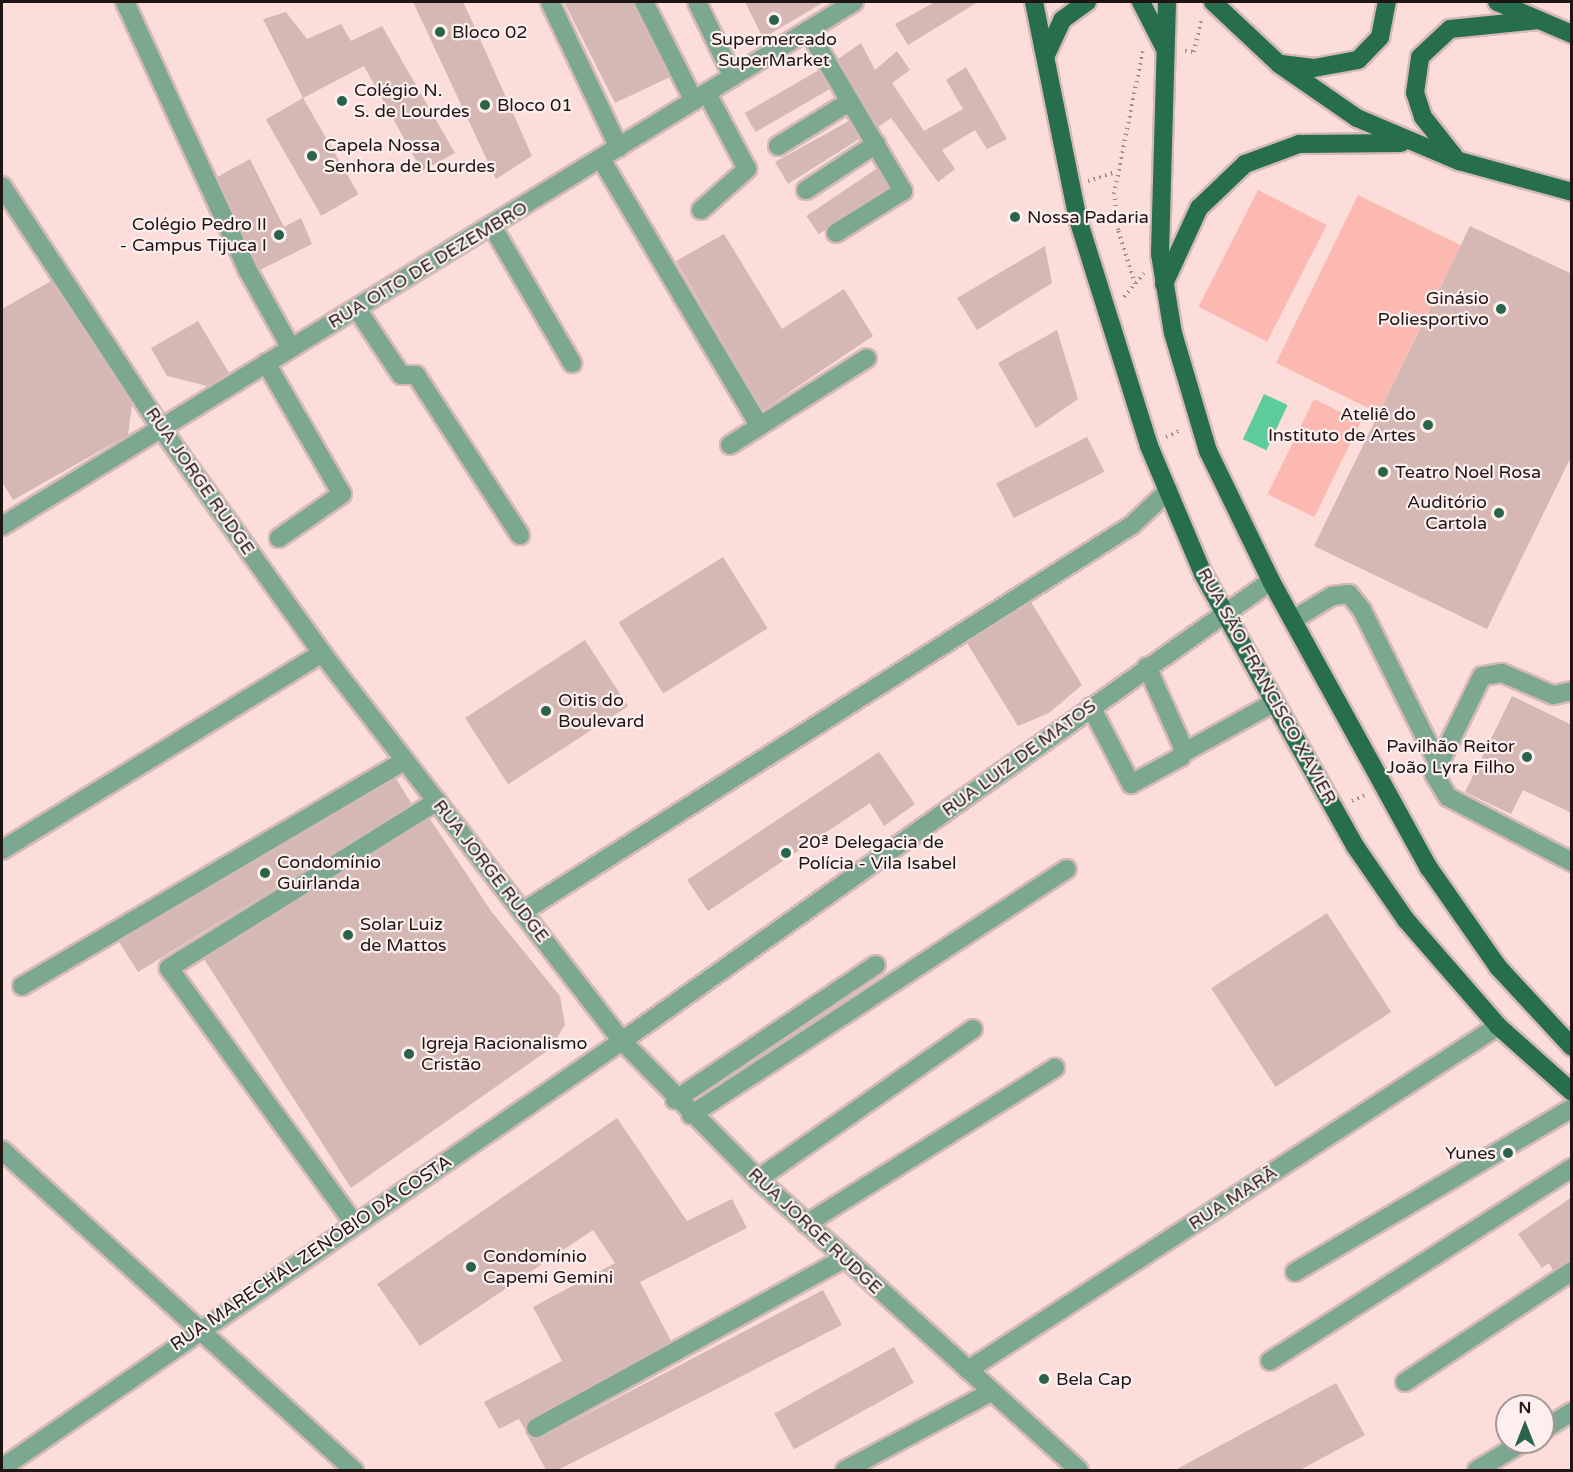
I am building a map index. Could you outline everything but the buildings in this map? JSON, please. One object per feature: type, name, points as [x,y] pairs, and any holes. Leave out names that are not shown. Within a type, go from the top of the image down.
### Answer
[{"type":"main road","name":"RUA SÃO FRANCISCO XAVIER","points":[[1034,2],[1070,187],[1107,316],[1149,446],[1222,612],[1335,810],[1406,920],[1498,1026],[1572,1092]]},
{"type":"main road","points":[[1046,55],[1062,20],[1087,2]]},
{"type":"main road","points":[[1167,2],[1173,51],[1160,254],[1164,286],[1198,422],[1232,507],[1429,868],[1498,967],[1572,1047]]},
{"type":"main road","points":[[1214,2],[1279,64],[1357,118],[1410,143],[1459,161],[1572,192]]},
{"type":"main road","points":[[1279,64],[1314,68],[1358,60],[1380,37],[1387,2]]},
{"type":"main road","points":[[1497,2],[1572,34]]},
{"type":"main road","points":[[1140,3],[1173,51]]},
{"type":"main road","points":[[1459,161],[1423,117],[1415,93],[1420,57],[1450,29],[1539,20]]},
{"type":"main road","points":[[1164,286],[1199,208],[1245,164],[1299,144],[1410,143]]},
{"type":"street","points":[[126,2],[248,269],[291,348]]},
{"type":"street","points":[[550,2],[618,148]]},
{"type":"street","points":[[644,2],[700,97],[747,169],[701,210]]},
{"type":"street","points":[[698,2],[733,77]]},
{"type":"street","name":"RUA OITO DE DEZEMBRO","points":[[2,526],[854,2]]},
{"type":"street","points":[[808,30],[903,194],[836,233]]},
{"type":"street","points":[[778,146],[849,102]]},
{"type":"street","points":[[806,190],[876,144]]},
{"type":"street","points":[[601,159],[759,425]]},
{"type":"street","name":"RUA JORGE RUDGE","points":[[3,191],[161,428],[322,653],[404,761],[524,911],[622,1041],[675,1100],[843,1259],[1078,1470]]},
{"type":"street","points":[[492,226],[572,363]]},
{"type":"street","points":[[357,309],[400,375],[416,375],[520,535]]},
{"type":"street","points":[[730,445],[867,358]]},
{"type":"street","points":[[266,363],[342,494],[279,538]]},
{"type":"street","points":[[524,911],[1132,525],[1168,490]]},
{"type":"street","name":"RUA LUIZ DE MATOS","points":[[622,1041],[1222,612],[1271,581]]},
{"type":"street","points":[[1293,620],[1332,596],[1349,594],[1362,610],[1437,761],[1437,784],[1448,797],[1572,862]]},
{"type":"street","points":[[2,850],[322,653]]},
{"type":"street","points":[[1146,667],[1184,753]]},
{"type":"street","points":[[1437,761],[1482,676],[1502,673],[1553,695],[1572,691]]},
{"type":"street","points":[[1091,707],[1131,784],[1275,702]]},
{"type":"street","points":[[22,986],[404,761]]},
{"type":"street","points":[[354,1223],[169,968],[437,801]]},
{"type":"street","points":[[691,1115],[1067,869]]},
{"type":"street","points":[[675,1100],[876,965]]},
{"type":"street","name":"RUA MARÃ","points":[[968,1370],[1498,1026]]},
{"type":"street","points":[[758,1179],[973,1029]]},
{"type":"street","name":"RUA MARECHAL ZENÓBIO DA COSTA","points":[[2,1468],[199,1328],[622,1041]]},
{"type":"street","points":[[806,1224],[1055,1068]]},
{"type":"street","points":[[1295,1272],[1572,1108]]},
{"type":"street","points":[[2,1150],[354,1470]]},
{"type":"street","points":[[1270,1361],[1572,1168]]},
{"type":"street","points":[[536,1428],[843,1259]]},
{"type":"street","points":[[1405,1382],[1572,1271]]},
{"type":"street","points":[[845,1470],[991,1392]]},
{"type":"street","points":[[1555,1423],[1572,1412]]},
{"type":"street","points":[[1477,1470],[1503,1454]]},
{"type":"path","points":[[1173,51],[1194,52],[1201,21]]},
{"type":"path","points":[[1135,284],[1115,215],[1116,172],[1141,49]]},
{"type":"path","points":[[1070,187],[1116,172]]},
{"type":"path","points":[[1107,316],[1160,254]]},
{"type":"path","points":[[1149,446],[1198,422]]},
{"type":"path","points":[[1335,810],[1383,785]]},
{"type":"shaded area","points":[[1258,190],[1327,225],[1267,342],[1199,307]]},
{"type":"shaded area","points":[[1358,195],[1460,245],[1378,413],[1276,363]]},
{"type":"shaded area","points":[[1264,394],[1288,405],[1266,450],[1243,439]]},
{"type":"shaded area","points":[[1314,399],[1361,422],[1314,517],[1268,494]]},
{"type":"place","name":"Supermercado SuperMarket","points":[[774,20]]},
{"type":"place","name":"Bloco 02","points":[[440,32]]},
{"type":"place","name":"Colégio N. S. de Lourdes","points":[[342,101]]},
{"type":"place","name":"Bloco 01","points":[[485,105]]},
{"type":"place","name":"Capela Nossa Senhora de Lourdes","points":[[312,156]]},
{"type":"place","name":"Nossa Padaria","points":[[1015,217]]},
{"type":"place","name":"Colégio Pedro II - Campus Tijuca I","points":[[279,235]]},
{"type":"place","name":"Ginásio Poliesportivo","points":[[1501,309]]},
{"type":"place","name":"Ateliê do Instituto de Artes","points":[[1428,425]]},
{"type":"place","name":"Teatro Noel Rosa","points":[[1383,472]]},
{"type":"place","name":"Auditório Cartola","points":[[1499,513]]},
{"type":"place","name":"Oitis do Boulevard","points":[[546,711]]},
{"type":"place","name":"Pavilhão Reitor João Lyra Filho","points":[[1527,757]]},
{"type":"place","name":"20ª Delegacia de Polícia - Vila Isabel","points":[[786,853]]},
{"type":"place","name":"Condomínio Guirlanda","points":[[265,873]]},
{"type":"place","name":"Solar Luiz de Mattos","points":[[348,935]]},
{"type":"place","name":"Igreja Racionalismo Cristão","points":[[409,1054]]},
{"type":"place","name":"Yunes","points":[[1508,1153]]},
{"type":"place","name":"Condomínio Capemi Gemini","points":[[471,1267]]},
{"type":"place","name":"Bela Cap","points":[[1044,1379]]}]
